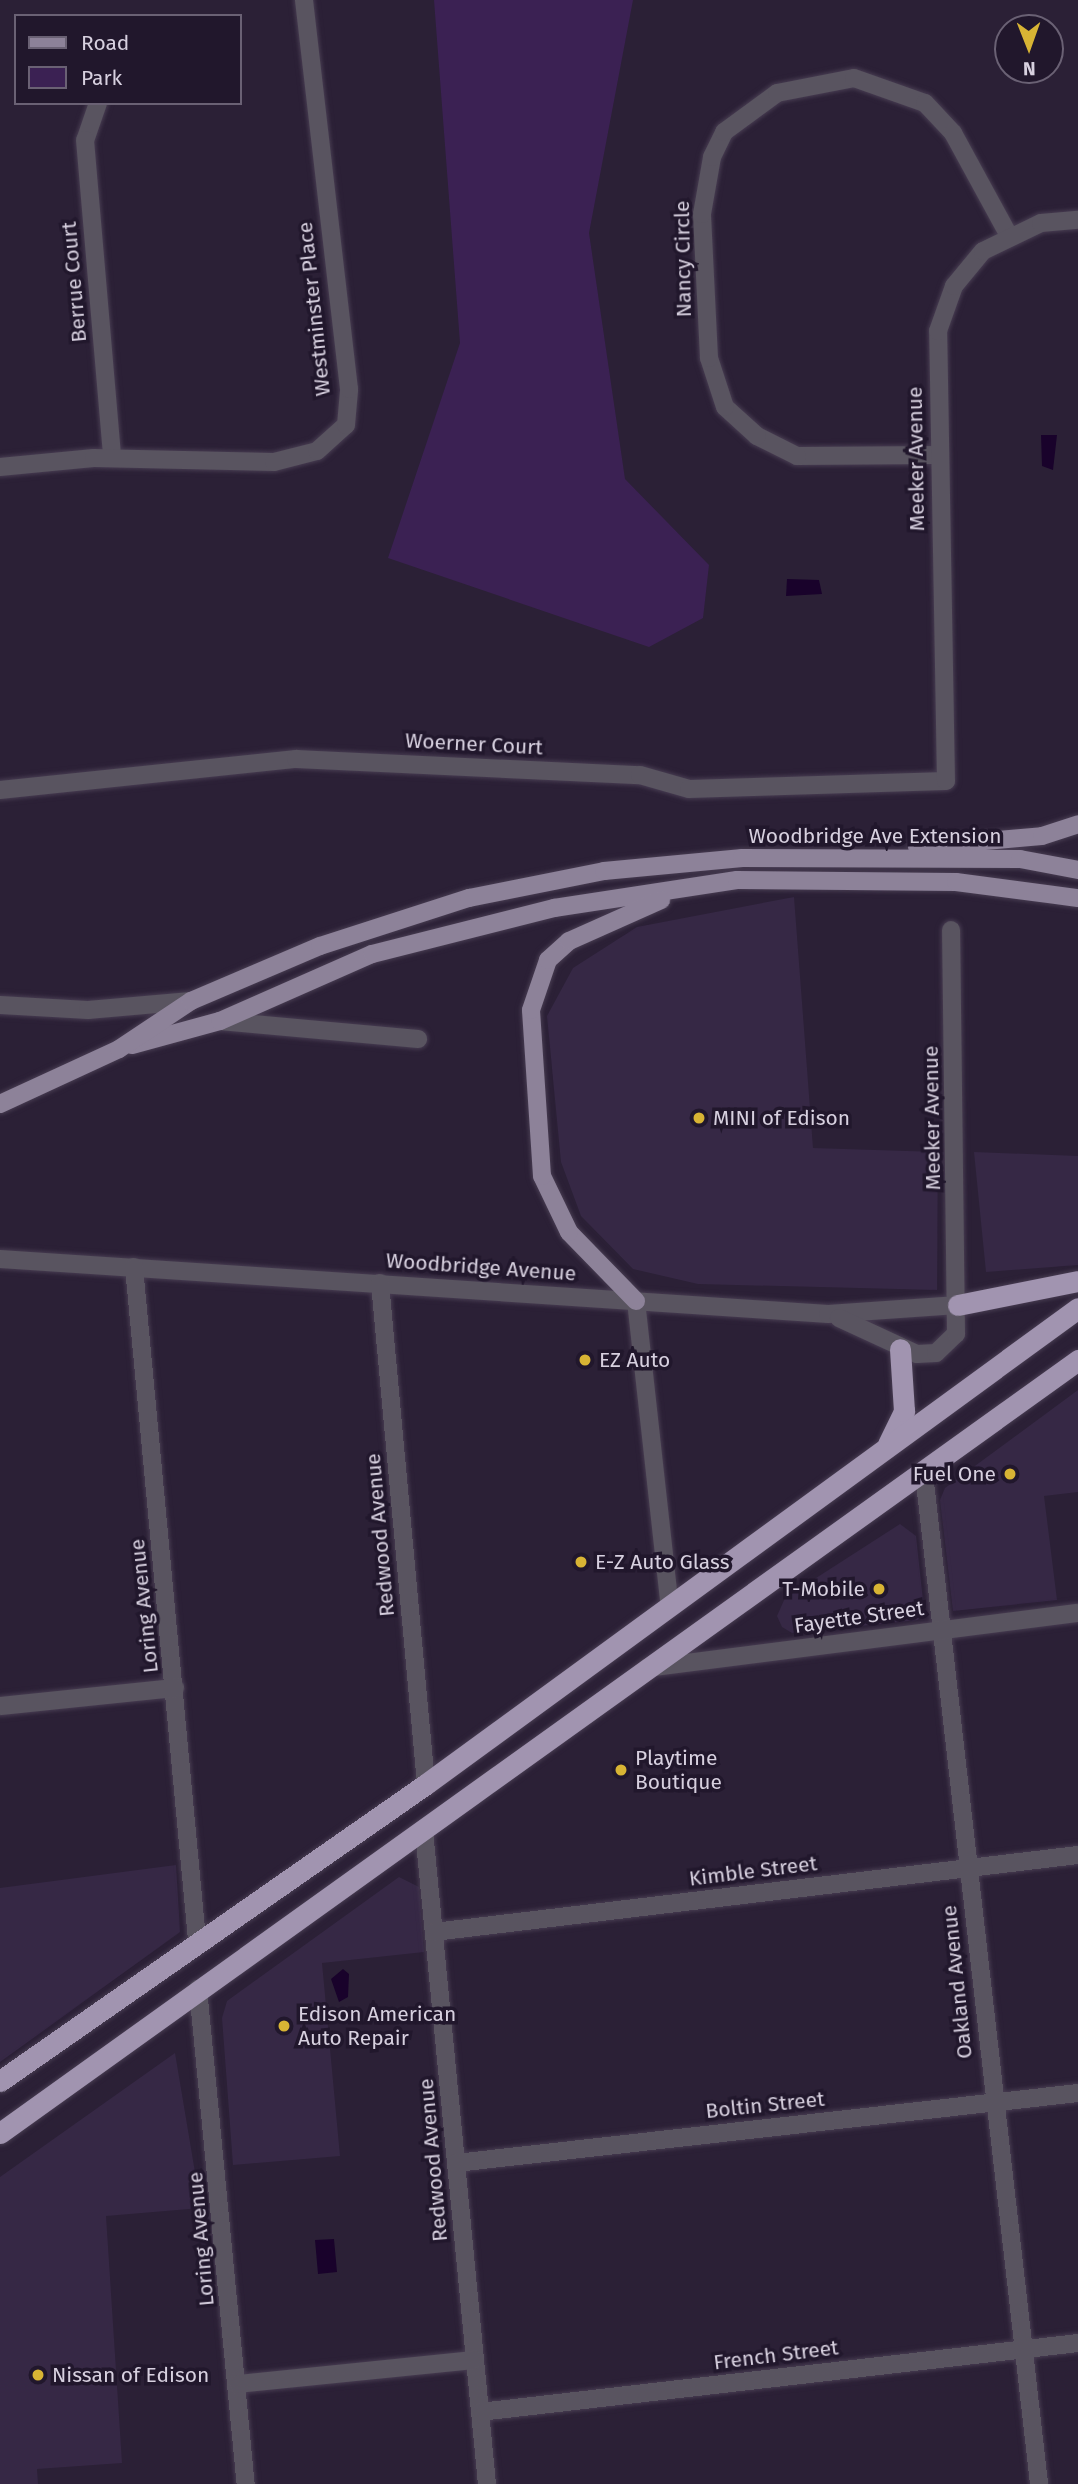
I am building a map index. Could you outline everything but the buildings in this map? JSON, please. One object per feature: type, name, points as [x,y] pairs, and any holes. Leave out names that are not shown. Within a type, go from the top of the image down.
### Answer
[{"type":"highway","points":[[958,1306],[1078,1281]]},
{"type":"highway","points":[[0,2081],[197,1940],[426,1784],[1078,1308]]},
{"type":"highway","points":[[886,1448],[904,1411],[900,1349]]},
{"type":"highway","points":[[0,2133],[198,1989],[424,1831],[646,1668],[924,1474],[1074,1365]]},
{"type":"main road","points":[[847,855],[1042,836],[1078,824]]},
{"type":"main road","name":"Woodbridge Ave Extension","points":[[119,1049],[191,1000],[320,946],[469,898],[604,871],[847,855],[1020,859],[1078,870]]},
{"type":"main road","points":[[636,1301],[569,1232],[542,1176],[531,1010],[537,980],[569,940],[605,922],[737,880]]},
{"type":"main road","name":"Woodbridge Ave Extension","points":[[0,1104],[119,1049],[220,1021],[372,954],[476,925],[737,880],[956,882],[1078,898]]},
{"type":"street","name":"Westminster Place","points":[[0,467],[112,458],[274,462],[317,451],[346,425],[348,389],[304,0]]},
{"type":"street","name":"Nancy Circle","points":[[938,455],[797,456],[757,436],[725,407],[709,358],[702,214],[712,157],[724,132],[777,93],[853,78],[925,103],[953,133],[1008,234]]},
{"type":"street","name":"Berrue Court","points":[[97,105],[85,140],[112,458]]},
{"type":"street","name":"Meeker Avenue","points":[[946,781],[936,359],[946,302],[965,269],[1008,234],[1078,220]]},
{"type":"street","name":"Woerner Court","points":[[0,790],[296,759],[640,775],[689,789],[946,781]]},
{"type":"street","name":"Meeker Avenue","points":[[900,1349],[936,1353],[948,1346],[958,1306],[951,930]]},
{"type":"street","points":[[0,1005],[88,1010],[191,1000]]},
{"type":"street","points":[[220,1021],[418,1040]]},
{"type":"street","name":"Woodbridge Avenue","points":[[0,1259],[828,1314],[958,1306]]},
{"type":"street","name":"Loring Avenue","points":[[134,1267],[197,1940]]},
{"type":"street","name":"Redwood Avenue","points":[[380,1283],[426,1784]]},
{"type":"street","points":[[636,1301],[670,1607]]},
{"type":"street","points":[[828,1314],[876,1330],[900,1349]]},
{"type":"street","name":"Oakland Avenue","points":[[924,1474],[993,2102],[1039,2484]]},
{"type":"street","name":"Fayette Street","points":[[646,1668],[1078,1613]]},
{"type":"street","points":[[0,1706],[175,1688]]},
{"type":"street","name":"Redwood Avenue","points":[[424,1831],[487,2484]]},
{"type":"street","name":"Kimble Street","points":[[434,1932],[1078,1855]]},
{"type":"street","name":"Loring Avenue","points":[[198,1989],[246,2484]]},
{"type":"street","name":"Boltin Street","points":[[456,2163],[1078,2093]]},
{"type":"street","name":"French Street","points":[[480,2412],[1078,2343]]},
{"type":"street","points":[[238,2384],[475,2360]]},
{"type":"shaded area","points":[[1041,435],[1057,435],[1053,470],[1042,466]]},
{"type":"shaded area","points":[[787,579],[819,580],[822,594],[786,596]]},
{"type":"shaded area","points":[[794,897],[813,1148],[938,1152],[937,1290],[698,1284],[633,1269],[581,1216],[561,1162],[547,1016],[573,968],[637,927]]},
{"type":"shaded area","points":[[974,1152],[1078,1156],[1078,1265],[986,1272]]},
{"type":"shaded area","points":[[1078,1390],[1078,1492],[1044,1496],[1057,1600],[953,1611],[940,1500],[945,1488]]},
{"type":"shaded area","points":[[900,1524],[916,1536],[924,1610],[918,1620],[792,1633],[782,1627],[777,1616],[785,1598]]},
{"type":"shaded area","points":[[176,1865],[180,1932],[0,2062],[0,1888]]},
{"type":"shaded area","points":[[399,1877],[419,1887],[424,1952],[322,1963],[340,2156],[233,2165],[222,2018],[227,2001]]},
{"type":"shaded area","points":[[343,1969],[349,1974],[348,1997],[339,2002],[331,1979]]},
{"type":"shaded area","points":[[175,2053],[201,2208],[106,2216],[122,2463],[37,2469],[38,2484],[0,2484],[0,2177]]},
{"type":"shaded area","points":[[334,2239],[337,2272],[318,2274],[315,2240]]},
{"type":"green space","points":[[434,0],[633,0],[589,233],[625,479],[709,565],[703,618],[649,647],[388,558],[460,343]]},
{"type":"place","name":"MINI of Edison","points":[[699,1118]]},
{"type":"place","name":"EZ Auto","points":[[585,1360]]},
{"type":"place","name":"Fuel One","points":[[1010,1474]]},
{"type":"place","name":"E-Z Auto Glass","points":[[581,1562]]},
{"type":"place","name":"T-Mobile","points":[[879,1589]]},
{"type":"place","name":"Playtime Boutique","points":[[621,1770]]},
{"type":"place","name":"Edison American Auto Repair","points":[[284,2026]]},
{"type":"place","name":"Nissan of Edison","points":[[38,2375]]}]
